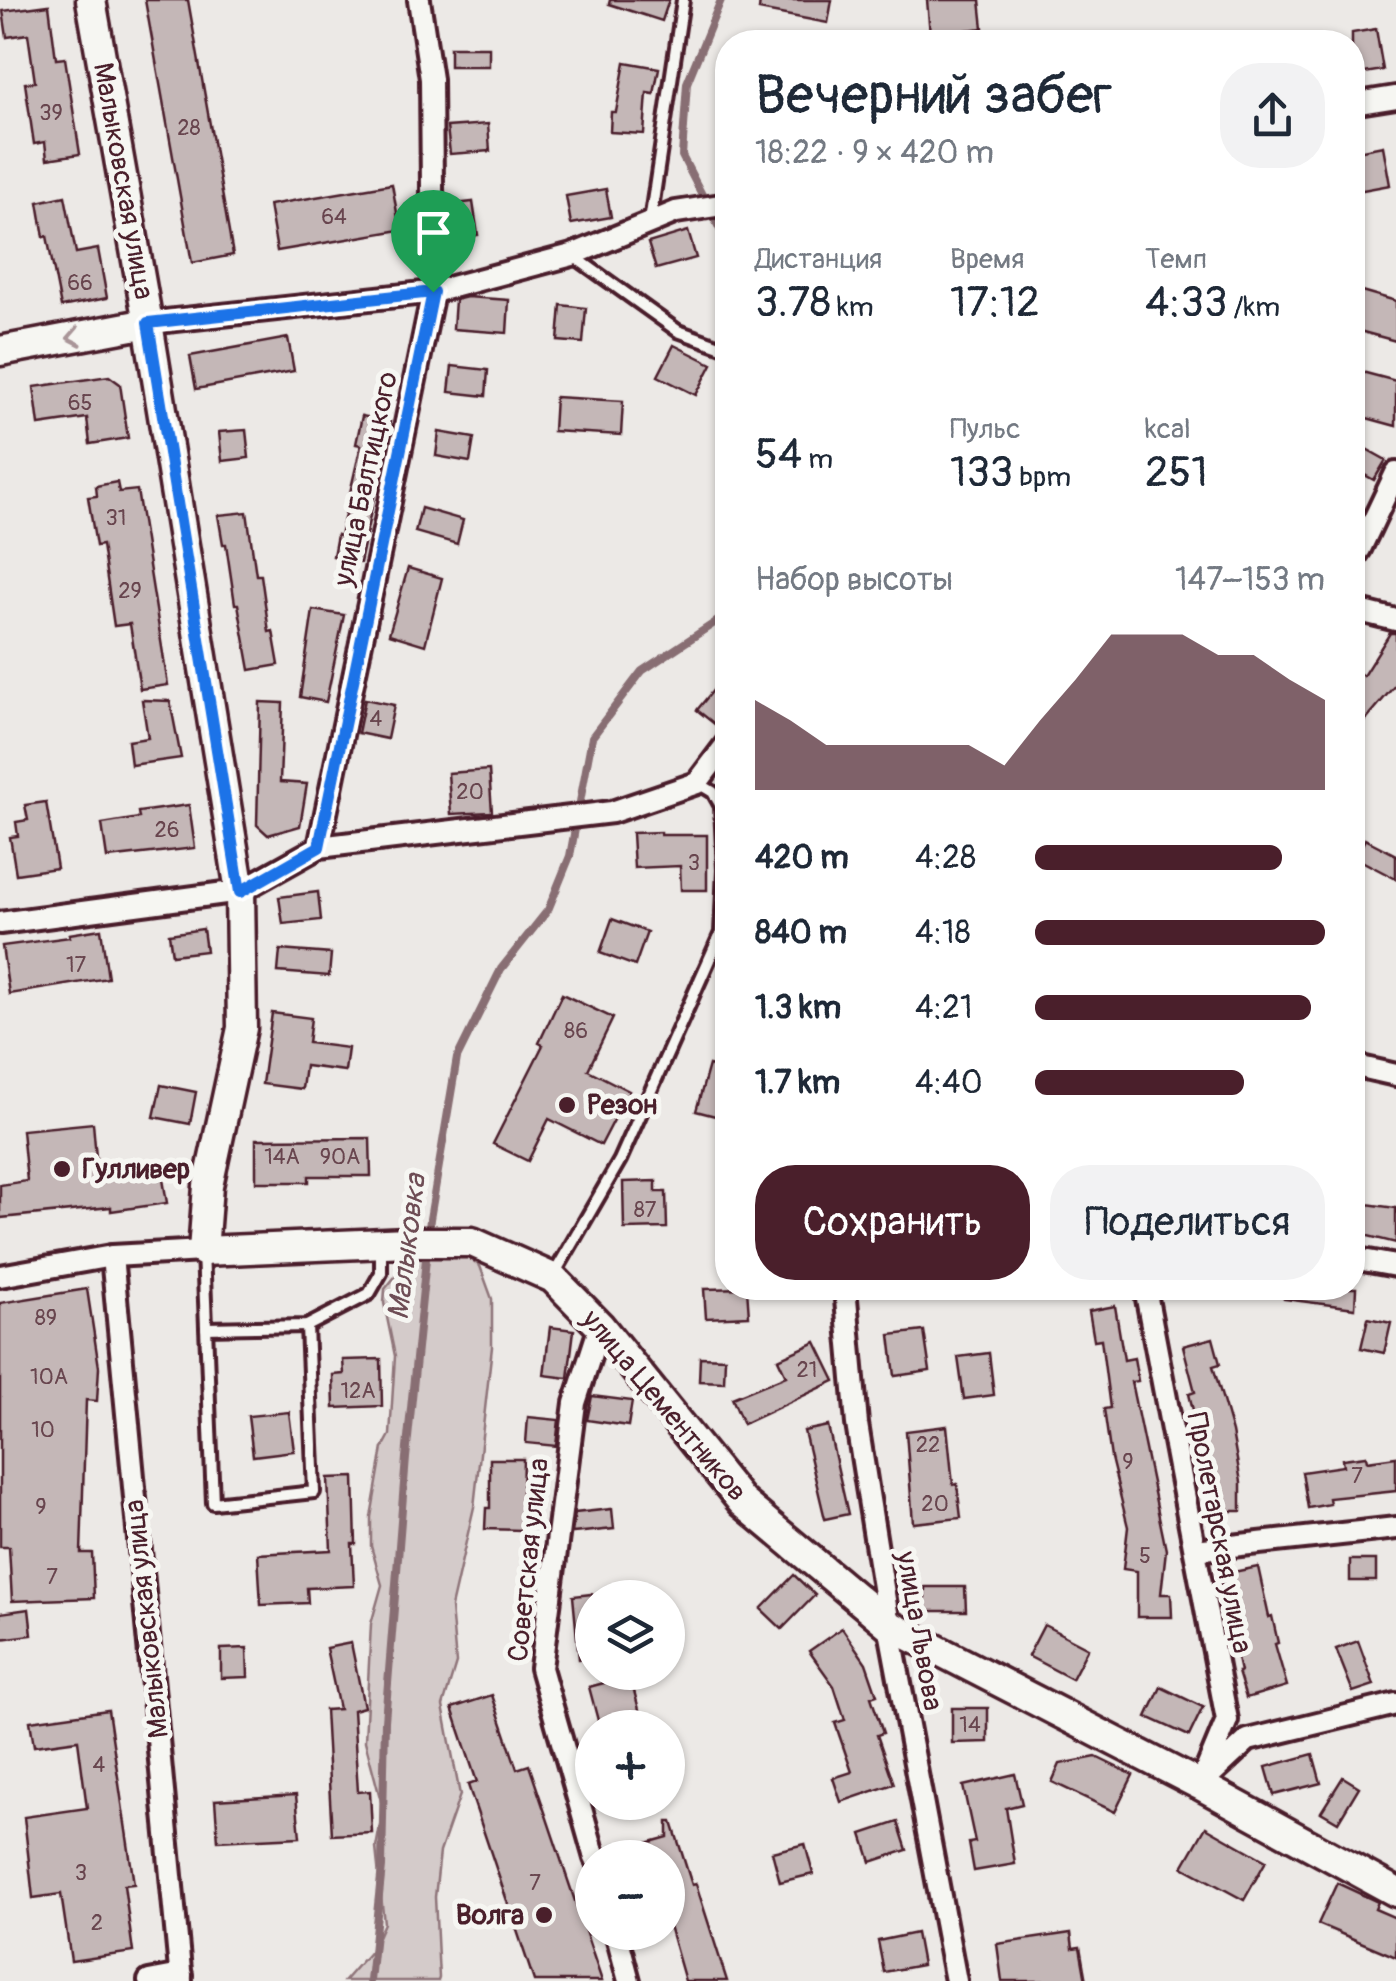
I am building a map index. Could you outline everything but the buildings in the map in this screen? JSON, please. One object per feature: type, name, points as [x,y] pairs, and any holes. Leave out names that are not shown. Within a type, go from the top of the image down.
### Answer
[{"type":"street","name":"Малыковская улица","points":[[91,0],[148,323],[240,892],[242,1028],[208,1186],[203,1251]]},
{"type":"street","name":"улица Балтицкого","points":[[319,847],[433,292],[431,79],[419,0]]},
{"type":"street","points":[[1365,102],[1396,96]]},
{"type":"street","points":[[0,352],[148,323],[433,292],[572,255],[676,212],[715,206]]},
{"type":"street","points":[[1365,539],[1396,474]]},
{"type":"street","points":[[1365,612],[1396,620]]},
{"type":"street","points":[[0,923],[240,892],[319,847],[612,812],[697,782],[715,759]]},
{"type":"street","points":[[1365,1068],[1396,1075]]},
{"type":"street","name":"улица Цементников","points":[[203,1251],[472,1242],[553,1278],[600,1326],[742,1502],[889,1625],[1200,1785],[1396,1892]]},
{"type":"street","points":[[0,1276],[112,1256],[203,1251]]},
{"type":"street","name":"Малыковская улица","points":[[112,1256],[181,1978]]},
{"type":"street","points":[[1365,1260],[1396,1266]]},
{"type":"street","name":"улица Львова","points":[[846,1300],[857,1424],[889,1625],[956,1981]]},
{"type":"street","name":"Пролетарская улица","points":[[1147,1300],[1226,1720],[1200,1785]]},
{"type":"street","name":"Советская улица","points":[[590,1840],[542,1668],[575,1403],[600,1326]]},
{"type":"street","points":[[1195,1550],[1396,1528]]},
{"type":"street","points":[[1200,1785],[1248,1740],[1396,1704]]},
{"type":"street","points":[[621,1950],[630,1981]]},
{"type":"street","points":[[149,1981],[181,1978]]},
{"type":"lane","points":[[650,223],[683,0]]},
{"type":"lane","points":[[572,255],[678,331],[715,344]]},
{"type":"lane","points":[[697,782],[715,797]]},
{"type":"lane","points":[[553,1278],[620,1160],[715,946]]},
{"type":"lane","points":[[206,1328],[307,1326],[369,1294],[394,1243]]},
{"type":"lane","points":[[203,1251],[214,1502],[314,1492],[307,1326]]},
{"type":"shaded area","points":[[454,1253],[480,1266],[492,1299],[492,1347],[474,1507],[451,1607],[456,1663],[443,1706],[460,1795],[440,1852],[435,1897],[439,1978],[344,1981],[373,1948],[384,1923],[376,1848],[383,1809],[365,1741],[371,1624],[382,1585],[371,1546],[371,1517],[383,1448],[390,1435],[395,1356],[384,1303],[385,1289],[412,1256]]},
{"type":"waterway","name":"Малыковка","points":[[715,220],[682,156],[687,83],[721,0]]},
{"type":"waterway","name":"Малыковка","points":[[370,1981],[382,1867],[385,1721],[406,1458],[430,1219],[457,1058],[501,969],[548,910],[570,856],[592,737],[642,671],[715,623]]},
{"type":"place","name":"Резон","points":[[567,1105]]},
{"type":"place","name":"Гулливер","points":[[62,1169]]},
{"type":"place","name":"Волга","points":[[544,1915]]},
{"type":"route","points":[[433,292],[319,847],[240,892],[148,323],[433,292]]}]
